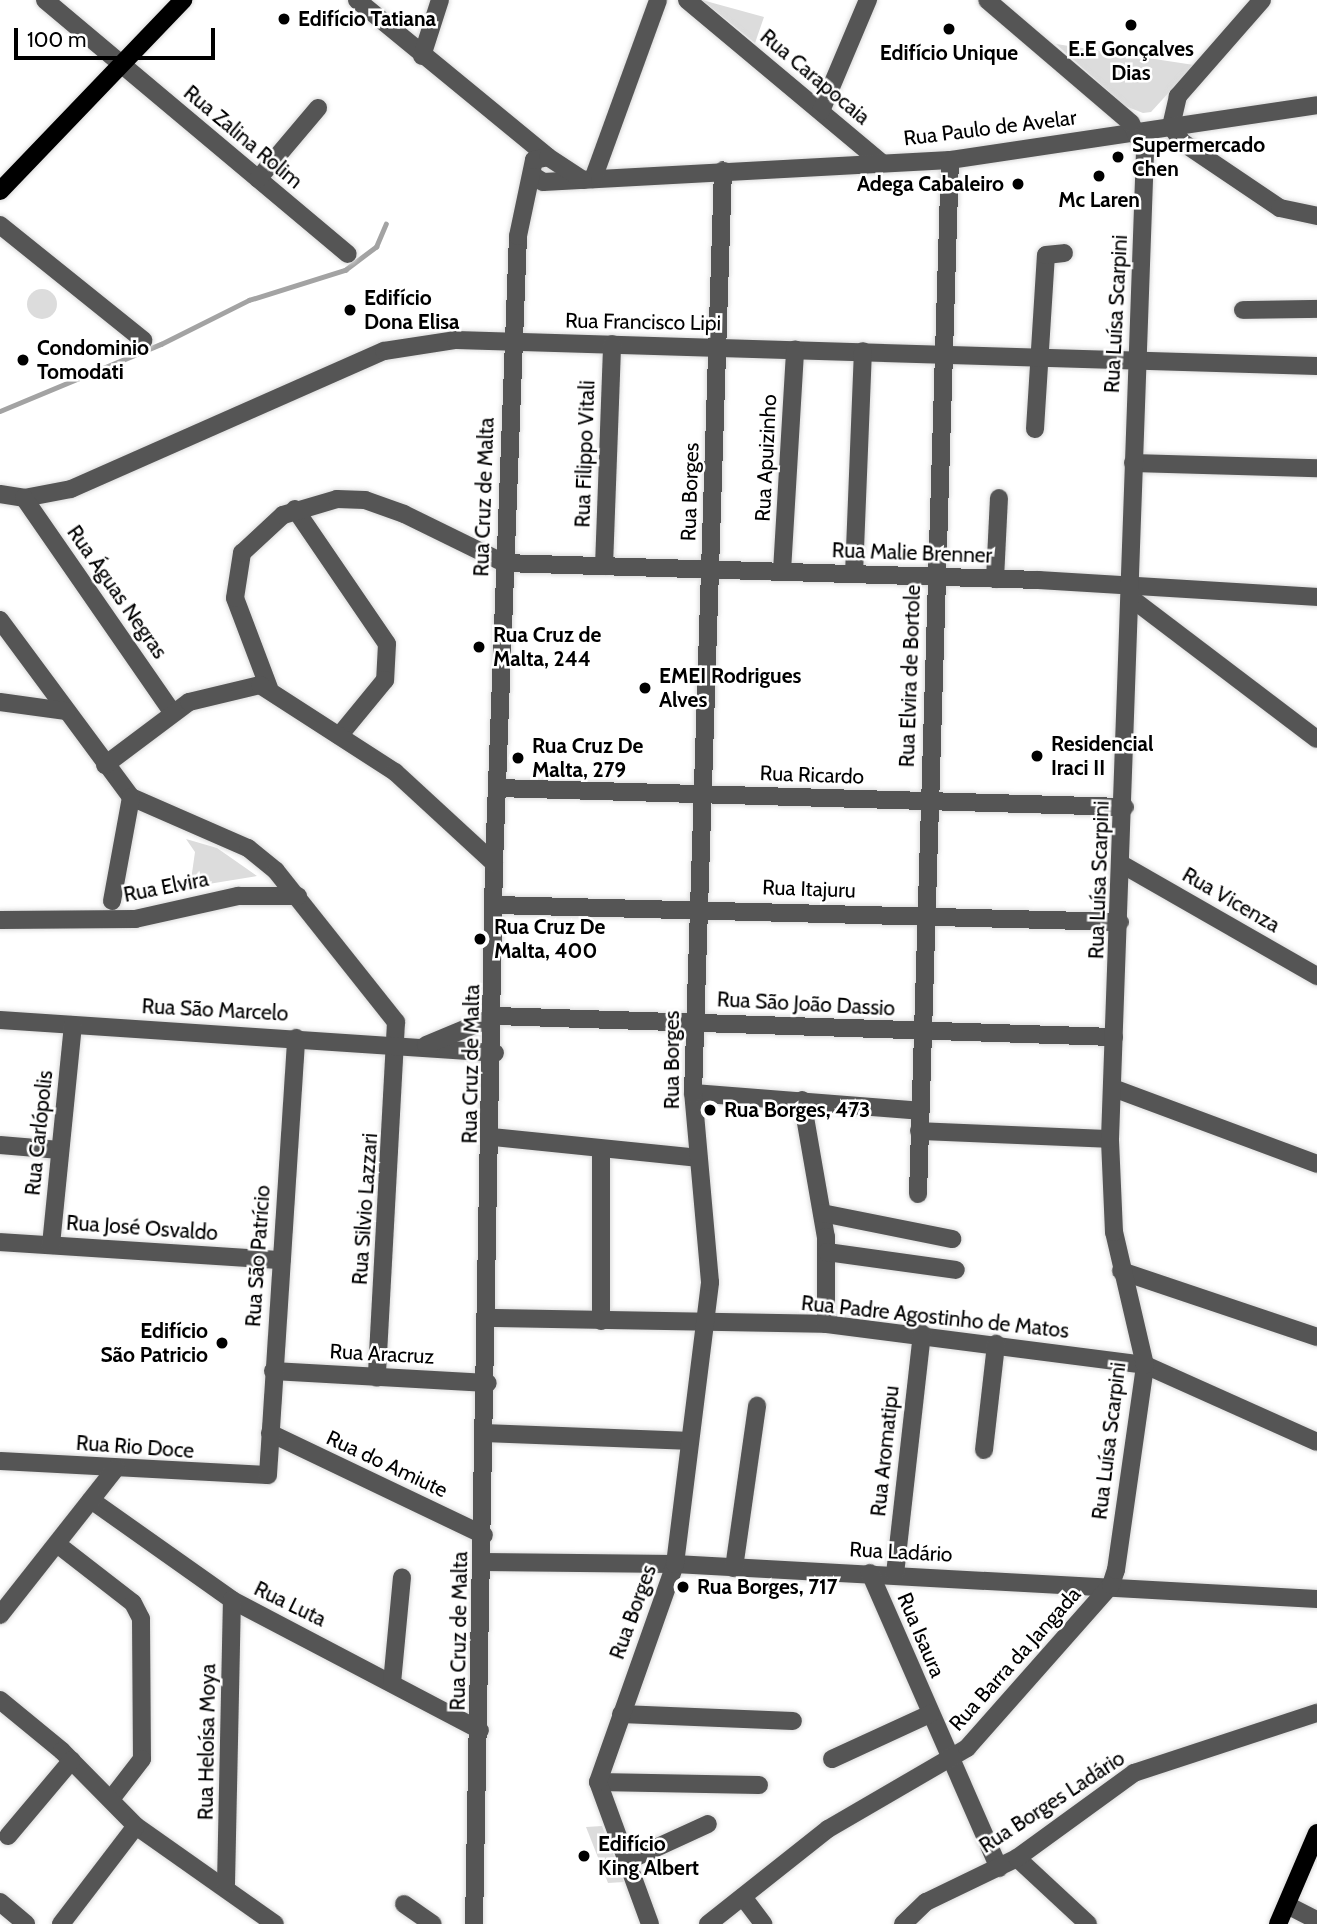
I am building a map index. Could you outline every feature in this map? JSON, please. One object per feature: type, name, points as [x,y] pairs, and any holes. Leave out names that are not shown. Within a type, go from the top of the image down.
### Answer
[{"type":"main road","points":[[0,191],[123,66],[183,0]]},
{"type":"main road","points":[[1279,1924],[1316,1842]]},
{"type":"street","name":"Rua Zalina Rolim","points":[[45,0],[348,254]]},
{"type":"street","points":[[357,0],[521,137],[551,160],[588,179],[658,0]]},
{"type":"street","points":[[422,56],[440,0]]},
{"type":"street","name":"Rua Carapocaia","points":[[687,0],[881,162]]},
{"type":"street","points":[[821,111],[868,0]]},
{"type":"street","points":[[986,0],[1139,131]]},
{"type":"street","points":[[1262,0],[1178,96],[1171,126],[1182,142],[1280,208],[1317,216]]},
{"type":"street","name":"Rua Paulo de Avelar","points":[[538,176],[588,179],[950,160],[1317,105]]},
{"type":"street","points":[[258,179],[318,108]]},
{"type":"street","name":"Rua Luísa Scarpini","points":[[1111,1585],[1144,1365],[1121,1271],[1110,1139],[1125,807],[1135,359],[1146,172],[1139,131]]},
{"type":"street","points":[[521,137],[538,176]]},
{"type":"street","name":"Rua Cruz de Malta","points":[[474,1924],[496,1016],[494,863],[512,341],[522,205],[538,176],[551,160]]},
{"type":"street","name":"Rua Elvira de Bortole","points":[[918,1194],[924,916],[950,160]]},
{"type":"street","name":"Rua Borges","points":[[598,1782],[675,1564],[712,1257],[698,1157],[693,1093],[723,170]]},
{"type":"street","points":[[0,225],[143,340]]},
{"type":"street","points":[[1035,429],[1046,255],[1064,253]]},
{"type":"street","points":[[1242,310],[1317,309]]},
{"type":"street","name":"Rua Francisco Lipi","points":[[0,494],[24,498],[82,485],[384,351],[456,340],[1317,366]]},
{"type":"street","name":"Rua Filippo Vitali","points":[[604,566],[612,344]]},
{"type":"street","name":"Rua Apuizinho","points":[[782,570],[795,349]]},
{"type":"street","points":[[854,574],[863,351]]},
{"type":"street","points":[[1133,463],[1317,468]]},
{"type":"street","name":"Rua Águas Negras","points":[[24,498],[172,712]]},
{"type":"street","points":[[995,579],[999,498]]},
{"type":"street","points":[[269,688],[235,598],[237,573],[255,536],[295,509],[365,500],[504,563]]},
{"type":"street","points":[[295,509],[387,644],[385,680],[339,736]]},
{"type":"street","name":"Rua Malie Brenner","points":[[504,563],[782,570],[995,579],[1131,591],[1317,597]]},
{"type":"street","points":[[1131,591],[1317,740]]},
{"type":"street","points":[[0,620],[131,797],[248,848],[298,896],[396,1022],[398,1044]]},
{"type":"street","points":[[105,765],[172,712],[228,688],[269,688],[407,781],[494,863]]},
{"type":"street","points":[[0,702],[66,711]]},
{"type":"street","name":"Rua Ricardo","points":[[498,788],[1125,807]]},
{"type":"street","points":[[112,901],[131,797]]},
{"type":"street","name":"Rua Vicenza","points":[[1123,864],[1317,976]]},
{"type":"street","name":"Rua Elvira","points":[[0,920],[135,919],[238,897],[298,896]]},
{"type":"street","name":"Rua Itajuru","points":[[496,905],[699,908],[1120,922]]},
{"type":"street","name":"Rua São Marcelo","points":[[426,1045],[496,1016]]},
{"type":"street","name":"Rua São João Dassio","points":[[496,1016],[1114,1037]]},
{"type":"street","name":"Rua São Marcelo","points":[[0,1020],[426,1045],[495,1053]]},
{"type":"street","name":"Rua Carlópolis","points":[[51,1245],[73,1025]]},
{"type":"street","name":"Rua São Patrício","points":[[266,1477],[296,1038]]},
{"type":"street","name":"Rua Silvio Lazzari","points":[[377,1377],[398,1044]]},
{"type":"street","points":[[1112,1088],[1317,1164]]},
{"type":"street","points":[[693,1093],[920,1111]]},
{"type":"street","points":[[803,1100],[827,1252],[826,1324]]},
{"type":"street","points":[[919,1131],[1110,1139]]},
{"type":"street","points":[[493,1137],[698,1157]]},
{"type":"street","points":[[0,1145],[60,1150]]},
{"type":"street","points":[[601,1149],[601,1321]]},
{"type":"street","points":[[822,1213],[952,1239]]},
{"type":"street","name":"Rua José Osvaldo","points":[[0,1242],[281,1260]]},
{"type":"street","points":[[827,1252],[956,1269]]},
{"type":"street","points":[[1121,1271],[1317,1337]]},
{"type":"street","name":"Rua Padre Agostinho de Matos","points":[[490,1318],[826,1324],[922,1334],[1144,1365],[1317,1442]]},
{"type":"street","name":"Rua Aromatipu","points":[[895,1574],[922,1334]]},
{"type":"street","points":[[984,1450],[996,1344]]},
{"type":"street","name":"Rua Aracruz","points":[[273,1371],[488,1383]]},
{"type":"street","points":[[734,1568],[757,1406]]},
{"type":"street","name":"Rua do Amiute","points":[[270,1433],[484,1535]]},
{"type":"street","points":[[486,1433],[690,1441]]},
{"type":"street","name":"Rua Rio Doce","points":[[0,1461],[266,1477]]},
{"type":"street","points":[[0,1615],[116,1468]]},
{"type":"street","name":"Rua Luta","points":[[91,1500],[232,1600],[480,1730]]},
{"type":"street","points":[[57,1544],[133,1603],[141,1619],[142,1759],[112,1798]]},
{"type":"street","name":"Rua Ladário","points":[[483,1562],[675,1564],[1111,1585],[1317,1599]]},
{"type":"street","name":"Rua Isaura","points":[[870,1573],[999,1868]]},
{"type":"street","points":[[392,1683],[402,1577]]},
{"type":"street","name":"Rua Barra da Jangada","points":[[708,1924],[828,1829],[951,1760],[1111,1585]]},
{"type":"street","name":"Rua Heloísa Moya","points":[[226,1884],[232,1600]]},
{"type":"street","points":[[0,1700],[72,1760],[112,1798],[136,1826],[226,1884],[275,1924]]},
{"type":"street","name":"Rua Borges Ladário","points":[[903,1924],[926,1902],[1017,1858],[1134,1773],[1317,1713]]},
{"type":"street","points":[[621,1714],[793,1721]]},
{"type":"street","points":[[832,1759],[930,1714]]},
{"type":"street","points":[[9,1836],[72,1760]]},
{"type":"street","points":[[650,1924],[625,1862],[598,1782],[759,1785]]},
{"type":"street","points":[[625,1862],[708,1824]]},
{"type":"street","points":[[61,1924],[136,1826]]},
{"type":"street","points":[[1017,1858],[1088,1924]]},
{"type":"street","points":[[743,1897],[763,1924]]},
{"type":"street","points":[[0,1902],[26,1924]]},
{"type":"street","points":[[404,1904],[433,1924]]},
{"type":"street","points":[[1287,1905],[1317,1920]]},
{"type":"shaded area","points":[[702,0],[764,17],[755,43]]},
{"type":"shaded area","points":[[1056,44],[1194,65],[1151,112],[1143,113],[1125,106]]},
{"type":"shaded area","points":[[42,289],[52,294],[57,304],[52,314],[42,319],[32,314],[27,304],[32,294]]},
{"type":"shaded area","points":[[186,839],[217,848],[257,876],[190,887],[195,852]]},
{"type":"shaded area","points":[[602,1826],[624,1882],[608,1883],[586,1827]]},
{"type":"waterway","points":[[0,411],[161,344],[249,300],[345,270],[376,247],[386,224]]},
{"type":"place","name":"Edifício Tatiana","points":[[284,19]]},
{"type":"place","name":"E.E Gonçalves Dias","points":[[1131,25]]},
{"type":"place","name":"Edifício Unique","points":[[949,29]]},
{"type":"place","name":"Supermercado Chen","points":[[1118,157]]},
{"type":"place","name":"Mc Laren","points":[[1099,176]]},
{"type":"place","name":"Adega Cabaleiro","points":[[1018,184]]},
{"type":"place","name":"Edifício Dona Elisa","points":[[350,310]]},
{"type":"place","name":"Condominio Tomodati","points":[[23,360]]},
{"type":"place","name":"Rua Cruz de Malta, 244","points":[[479,647]]},
{"type":"place","name":"EMEI Rodrigues Alves","points":[[645,688]]},
{"type":"place","name":"Residencial Iraci II","points":[[1037,756]]},
{"type":"place","name":"Rua Cruz De Malta, 279","points":[[518,758]]},
{"type":"place","name":"Rua Cruz De Malta, 400","points":[[480,939]]},
{"type":"place","name":"Rua Borges, 473","points":[[710,1110]]},
{"type":"place","name":"Edifício São Patricio","points":[[222,1343]]},
{"type":"place","name":"Rua Borges, 717","points":[[683,1587]]},
{"type":"place","name":"Edifício King Albert","points":[[584,1856]]}]
